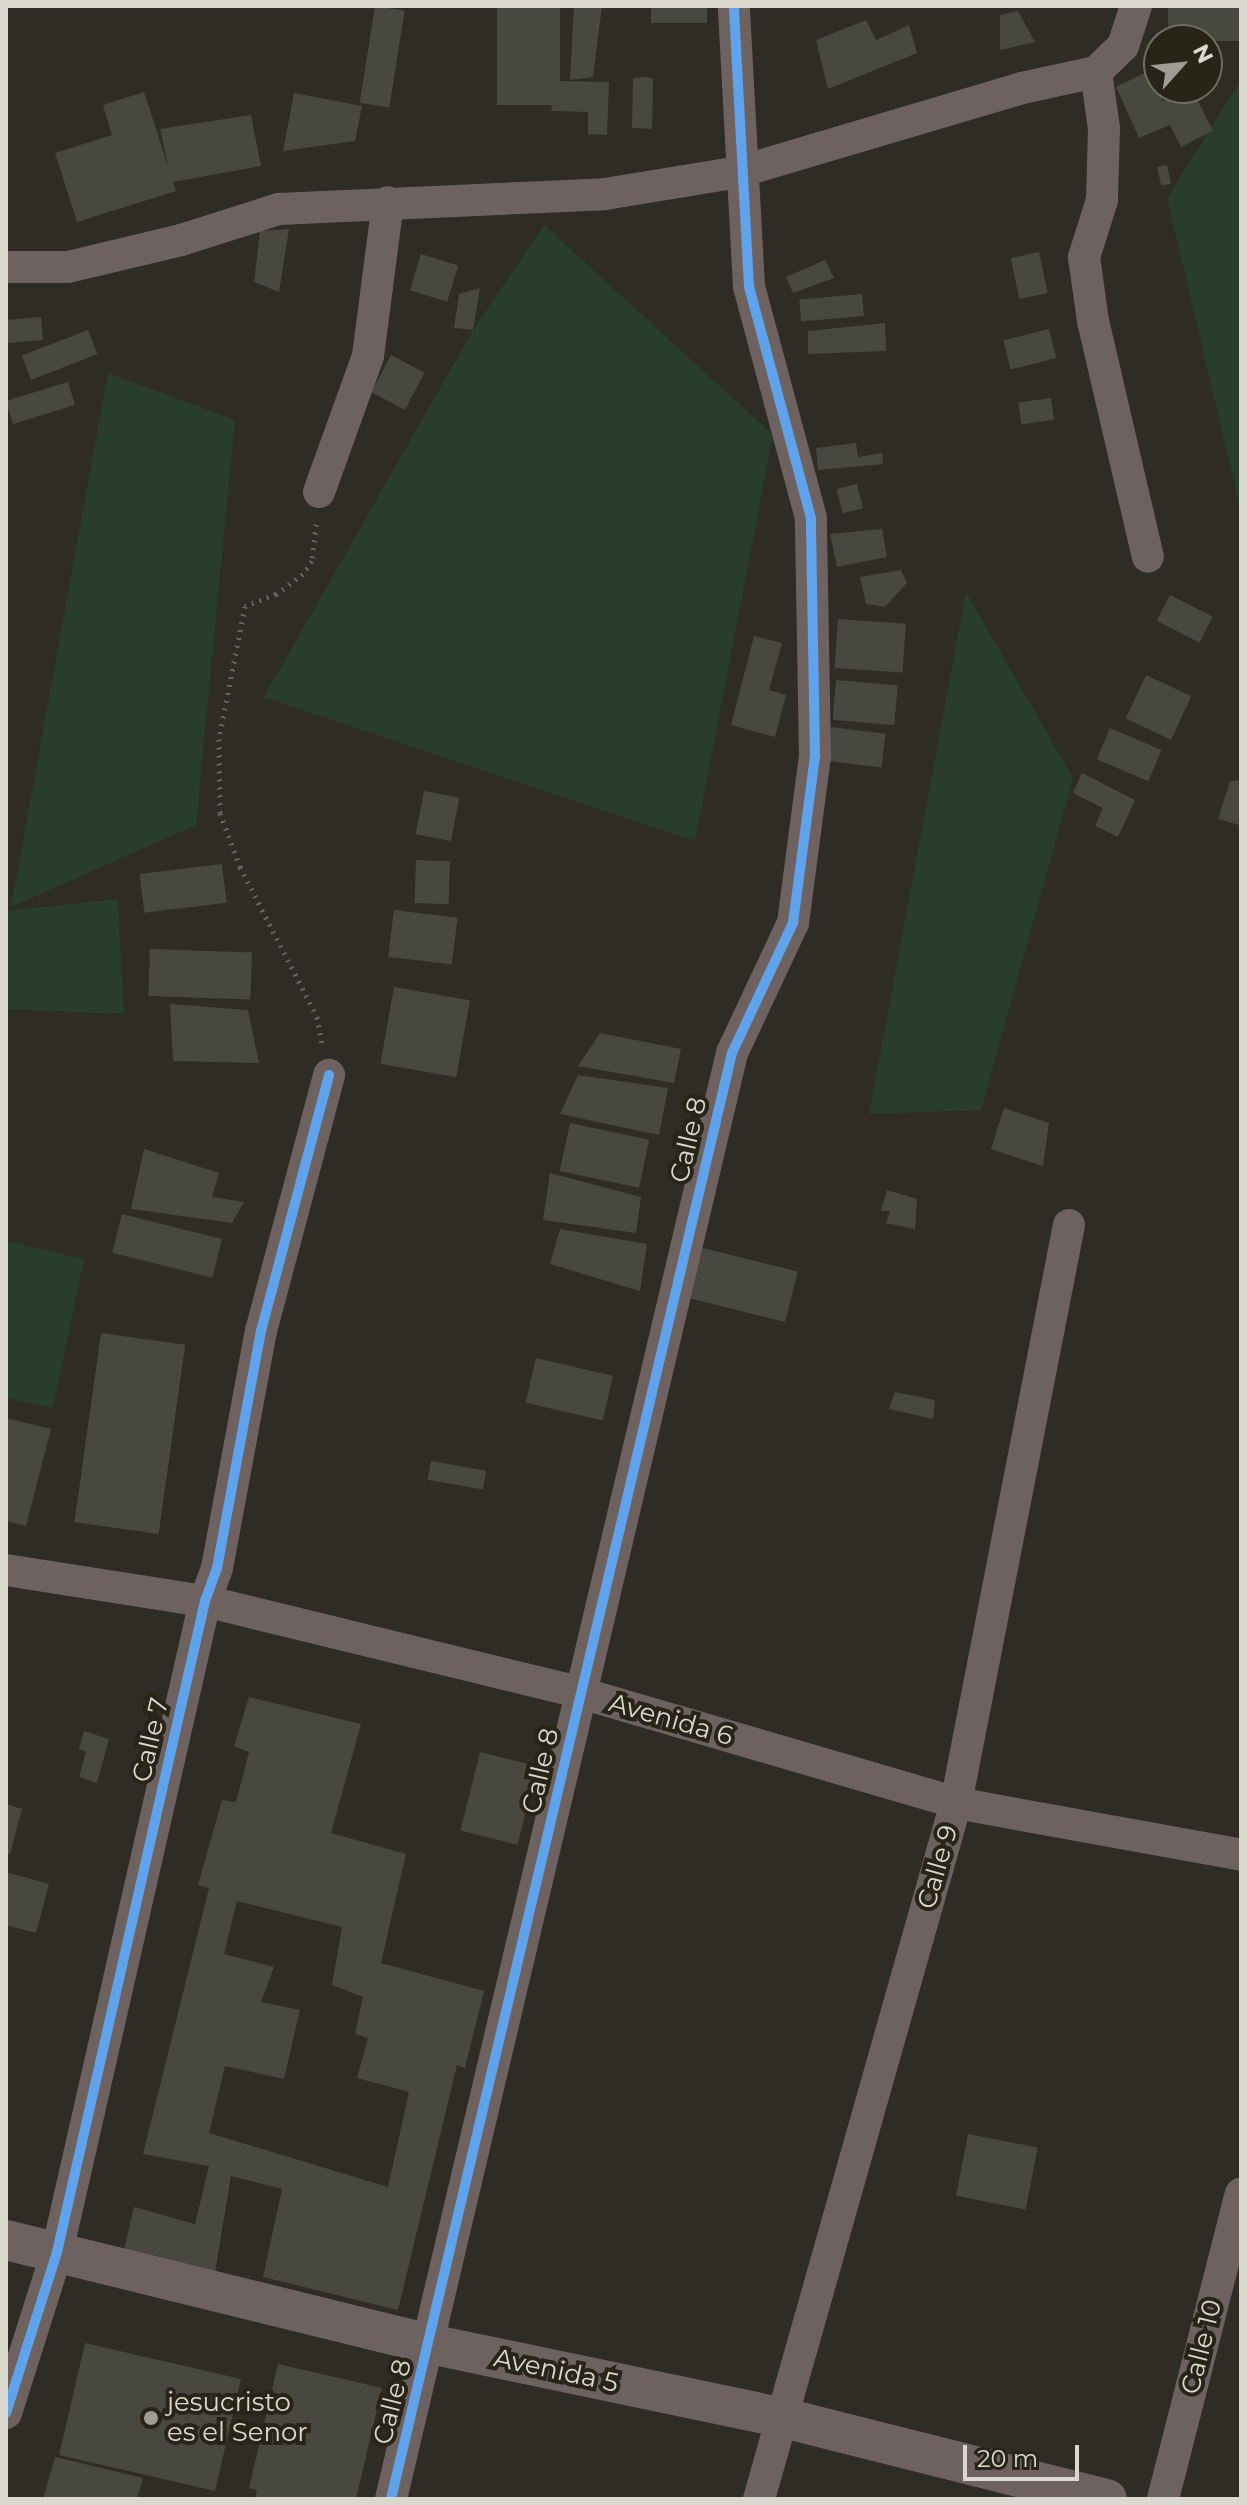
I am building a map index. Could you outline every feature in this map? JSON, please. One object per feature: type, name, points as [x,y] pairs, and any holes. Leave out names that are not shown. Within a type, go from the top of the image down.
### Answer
[{"type":"street","name":"Calle 8","points":[[391,2499],[732,1053],[793,923],[816,744],[811,518],[758,334],[739,172],[740,61],[734,6]]},
{"type":"street","points":[[6,267],[68,267],[181,240],[279,209],[605,194],[739,172],[1022,88],[1096,72],[1123,46],[1136,6]]},
{"type":"street","points":[[1096,72],[1104,128],[1102,200],[1084,257],[1093,321],[1148,557]]},
{"type":"street","points":[[319,492],[368,356],[388,202]]},
{"type":"street","name":"Calle 7","points":[[6,2413],[57,2252],[205,1601],[217,1568],[261,1331],[329,1075]]},
{"type":"street","name":"Calle 9","points":[[759,2499],[956,1803],[1069,1225]]},
{"type":"street","name":"Avenida 6","points":[[6,1570],[205,1601],[581,1693],[956,1803],[1241,1855]]},
{"type":"street","name":"Calle 10","points":[[1163,2499],[1241,2194]]},
{"type":"street","name":"Avenida 5","points":[[6,2240],[430,2344],[780,2417],[1107,2499]]},
{"type":"path","points":[[319,492],[312,561],[276,594],[245,606],[219,754],[220,813],[240,867],[317,1017],[329,1075]]},
{"type":"green space","points":[[1241,80],[1241,511],[1167,198]]},
{"type":"green space","points":[[544,225],[773,435],[695,841],[264,697],[473,330]]},
{"type":"green space","points":[[108,373],[235,420],[196,825],[11,907]]},
{"type":"green space","points":[[966,592],[1073,778],[981,1110],[869,1114]]},
{"type":"green space","points":[[118,899],[124,1014],[6,1009],[6,911]]},
{"type":"green space","points":[[6,1241],[84,1259],[53,1408],[6,1398]]},
{"type":"building","points":[[375,6],[405,11],[389,107],[360,103]]},
{"type":"building","points":[[497,6],[560,6],[560,105],[497,105]]},
{"type":"building","points":[[574,6],[602,6],[593,77],[570,80]]},
{"type":"building","points":[[651,6],[707,6],[707,23],[651,23]]},
{"type":"building","points":[[1168,6],[1241,6],[1241,41],[1223,41],[1223,24],[1168,24]]},
{"type":"building","points":[[1018,11],[1035,42],[1000,50],[1000,15]]},
{"type":"building","points":[[866,20],[876,40],[909,25],[917,53],[828,89],[816,40]]},
{"type":"building","points":[[1143,74],[1143,104],[1200,104],[1213,131],[1181,147],[1170,125],[1139,138],[1116,87]]},
{"type":"building","points":[[633,78],[653,79],[652,129],[632,128]]},
{"type":"building","points":[[559,81],[609,82],[607,135],[588,134],[588,112],[551,111]]},
{"type":"building","points":[[144,92],[169,169],[160,129],[251,115],[261,166],[173,182],[176,191],[77,222],[55,153],[112,135],[103,105]]},
{"type":"building","points":[[294,93],[362,106],[355,141],[283,151]]},
{"type":"building","points":[[1167,165],[1171,184],[1161,186],[1157,167]]},
{"type":"building","points":[[289,229],[279,292],[254,282],[260,231]]},
{"type":"building","points":[[1039,252],[1048,293],[1019,299],[1011,258]]},
{"type":"building","points":[[421,254],[458,265],[447,302],[410,290]]},
{"type":"building","points":[[825,260],[834,278],[793,293],[786,277]]},
{"type":"building","points":[[480,288],[473,330],[454,328],[459,294]]},
{"type":"building","points":[[862,294],[864,316],[801,321],[799,299]]},
{"type":"building","points":[[41,317],[43,340],[8,343],[6,320]]},
{"type":"building","points":[[885,323],[886,351],[808,354],[808,331]]},
{"type":"building","points":[[1049,329],[1056,358],[1011,369],[1003,340]]},
{"type":"building","points":[[88,330],[97,354],[31,380],[22,355]]},
{"type":"building","points":[[391,355],[425,373],[405,410],[371,392]]},
{"type":"building","points":[[68,382],[75,405],[13,424],[6,401]]},
{"type":"building","points":[[1051,398],[1054,420],[1021,424],[1018,403]]},
{"type":"building","points":[[856,443],[858,457],[882,453],[883,464],[818,470],[816,448]]},
{"type":"building","points":[[857,484],[863,508],[843,513],[837,489]]},
{"type":"building","points":[[882,529],[887,557],[837,567],[830,534]]},
{"type":"building","points":[[901,570],[907,583],[885,607],[866,604],[860,577]]},
{"type":"building","points":[[1170,595],[1213,617],[1200,643],[1157,621]]},
{"type":"building","points":[[838,619],[906,624],[902,673],[835,668]]},
{"type":"building","points":[[754,636],[782,643],[769,690],[786,695],[775,737],[731,725]]},
{"type":"building","points":[[1146,675],[1191,696],[1171,740],[1126,719]]},
{"type":"building","points":[[836,680],[898,685],[894,725],[833,720]]},
{"type":"building","points":[[831,727],[886,734],[881,767],[827,761]]},
{"type":"building","points":[[1110,728],[1162,750],[1148,781],[1097,759]]},
{"type":"building","points":[[1082,773],[1135,800],[1118,837],[1095,826],[1103,808],[1073,793]]},
{"type":"building","points":[[1241,780],[1239,825],[1218,819],[1230,781]]},
{"type":"building","points":[[424,791],[459,798],[451,841],[416,834]]},
{"type":"building","points":[[416,860],[450,861],[448,904],[414,903]]},
{"type":"building","points":[[222,864],[227,903],[144,913],[140,874]]},
{"type":"building","points":[[394,910],[458,918],[452,964],[388,957]]},
{"type":"building","points":[[150,949],[252,953],[250,1000],[148,996]]},
{"type":"building","points":[[394,987],[470,1000],[456,1077],[380,1064]]},
{"type":"building","points":[[170,1004],[248,1010],[259,1063],[173,1061]]},
{"type":"building","points":[[600,1033],[681,1049],[674,1083],[578,1066]]},
{"type":"building","points":[[578,1075],[668,1088],[659,1135],[560,1114]]},
{"type":"building","points":[[1004,1108],[1049,1123],[1043,1166],[991,1149]]},
{"type":"building","points":[[570,1123],[649,1140],[639,1188],[560,1171]]},
{"type":"building","points":[[144,1149],[219,1173],[212,1197],[244,1202],[232,1223],[131,1209]]},
{"type":"building","points":[[550,1173],[641,1197],[636,1233],[543,1220]]},
{"type":"building","points":[[887,1190],[917,1199],[915,1229],[886,1223],[890,1211],[881,1211]]},
{"type":"building","points":[[122,1214],[222,1239],[212,1278],[112,1253]]},
{"type":"building","points":[[560,1229],[647,1244],[640,1291],[550,1264]]},
{"type":"building","points":[[691,1245],[798,1272],[785,1322],[678,1295]]},
{"type":"building","points":[[101,1333],[185,1345],[159,1534],[74,1522]]},
{"type":"building","points":[[536,1358],[613,1376],[603,1421],[526,1403]]},
{"type":"building","points":[[895,1392],[935,1400],[933,1419],[889,1409]]},
{"type":"building","points":[[6,1418],[51,1429],[26,1526],[6,1521]]},
{"type":"building","points":[[431,1461],[486,1471],[483,1489],[428,1480]]},
{"type":"building","points":[[249,1697],[361,1724],[331,1833],[406,1854],[381,1963],[484,1991],[465,2068],[457,2065],[398,2310],[263,2277],[282,2189],[231,2176],[215,2272],[124,2250],[134,2207],[195,2224],[209,2166],[143,2154],[209,1888],[198,1885],[222,1800],[236,1802],[249,1752],[234,1746]],"holes":[[[237,1901],[342,1927],[332,1985],[363,1997],[355,2034],[368,2038],[357,2078],[409,2092],[388,2187],[209,2133],[225,2066],[284,2079],[300,2010],[261,2002],[274,1967],[224,1954]]]},
{"type":"building","points":[[84,1731],[109,1739],[97,1783],[79,1777],[86,1752],[79,1749]]},
{"type":"building","points":[[480,1752],[537,1766],[518,1845],[460,1831]]},
{"type":"building","points":[[6,1804],[22,1809],[10,1854],[6,1853]]},
{"type":"building","points":[[6,1872],[49,1884],[36,1933],[6,1925]]},
{"type":"building","points":[[968,2134],[1038,2148],[1026,2209],[956,2196]]},
{"type":"building","name":"jesucristo es el Senor","points":[[85,2343],[241,2379],[215,2491],[59,2455]]},
{"type":"building","points":[[278,2364],[382,2388],[356,2499],[255,2499],[257,2490],[249,2488]]},
{"type":"building","points":[[55,2457],[143,2478],[137,2499],[43,2499]]},
{"type":"cycle path","points":[[391,2499],[732,1053],[793,923],[815,757],[811,518],[749,287],[734,6]]},
{"type":"cycle path","points":[[6,2413],[57,2252],[205,1601],[217,1568],[261,1331],[329,1075]]},
{"type":"place","name":"jesucristo es el Senor","points":[[151,2418]]}]
